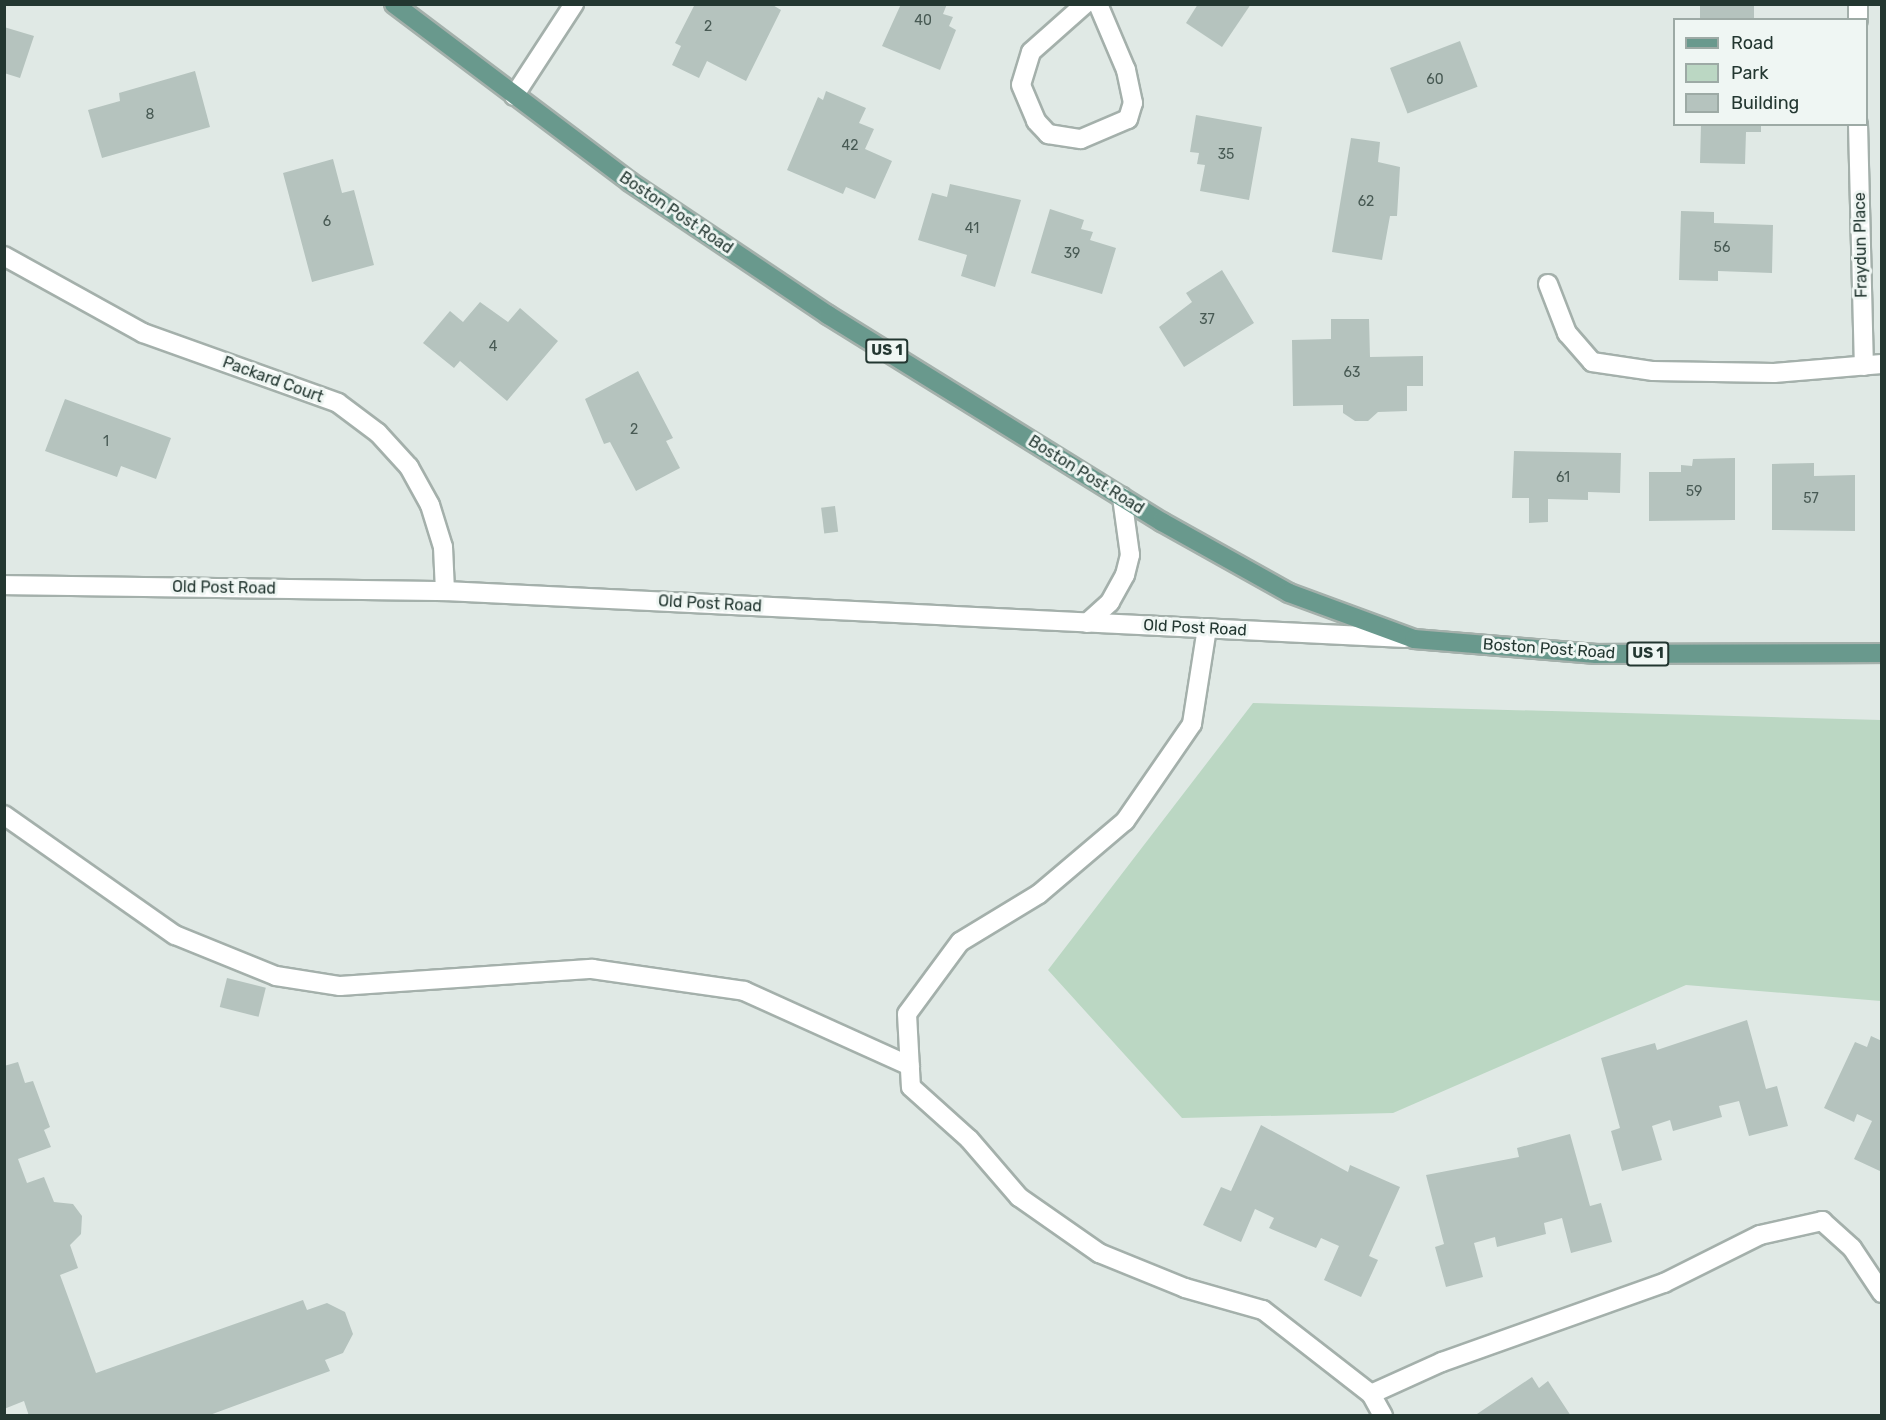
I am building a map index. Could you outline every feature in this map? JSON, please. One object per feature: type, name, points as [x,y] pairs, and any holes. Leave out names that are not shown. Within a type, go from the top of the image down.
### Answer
[{"type":"main road","name":"Boston Post Road","points":[[394,4],[630,183],[828,315],[1122,497],[1289,593],[1414,639],[1596,654],[1881,653]]},
{"type":"street","points":[[514,96],[574,4]]},
{"type":"street","points":[[1085,4],[1031,52],[1021,86],[1036,121],[1048,134],[1081,138],[1128,119],[1133,102],[1126,70],[1098,4]]},
{"type":"street","name":"Fraydun Place","points":[[1858,126],[1873,365]]},
{"type":"street","name":"Packard Court","points":[[4,256],[143,333],[338,404],[378,433],[409,467],[430,505],[443,547],[445,591]]},
{"type":"street","points":[[1548,284],[1567,333],[1592,362],[1653,371],[1774,373],[1873,365]]},
{"type":"street","points":[[1087,623],[1110,602],[1125,575],[1130,555],[1122,497]]},
{"type":"street","name":"Old Post Road","points":[[4,585],[445,591],[1414,639]]},
{"type":"street","points":[[1207,628],[1192,724],[1125,821],[1039,894],[960,942],[907,1014],[911,1087],[969,1139],[1018,1197],[1099,1253],[1185,1288],[1263,1310],[1371,1394],[1383,1416]]},
{"type":"street","points":[[4,815],[175,935],[276,976],[340,986],[592,969],[744,991],[910,1066]]},
{"type":"street","points":[[1371,1394],[1442,1362],[1664,1283],[1760,1235],[1822,1221],[1852,1248],[1881,1293]]},
{"type":"green space","points":[[1253,703],[1881,720],[1881,1001],[1686,985],[1393,1113],[1182,1118],[1048,970]]},
{"type":"building","points":[[695,4],[771,4],[781,10],[746,81],[707,61],[699,78],[672,65],[681,46],[675,43]]},
{"type":"building","points":[[901,4],[947,4],[943,14],[953,17],[949,26],[956,30],[940,70],[882,46]]},
{"type":"building","points":[[1198,4],[1251,4],[1222,47],[1186,23]]},
{"type":"building","points":[[1700,4],[1754,4],[1754,18],[1700,18]]},
{"type":"building","points":[[4,27],[34,36],[20,78],[4,73]]},
{"type":"building","points":[[1460,41],[1478,87],[1408,114],[1390,68]]},
{"type":"building","points":[[195,71],[210,127],[102,158],[88,110],[120,101],[119,93]]},
{"type":"building","points":[[826,91],[866,108],[859,123],[874,129],[865,149],[892,161],[875,199],[846,187],[843,194],[787,170],[818,97],[823,100]]},
{"type":"building","points":[[1196,115],[1262,127],[1249,200],[1200,191],[1205,165],[1197,164],[1199,153],[1190,152]]},
{"type":"building","points":[[1701,126],[1761,126],[1761,132],[1746,132],[1745,164],[1700,163]]},
{"type":"building","points":[[1351,138],[1380,142],[1378,162],[1400,167],[1397,216],[1390,216],[1382,260],[1332,252]]},
{"type":"building","points":[[333,159],[342,193],[354,190],[374,265],[312,282],[283,173]]},
{"type":"building","points":[[950,184],[1021,200],[995,287],[961,276],[967,255],[918,240],[932,193],[947,197]]},
{"type":"building","points":[[1050,209],[1084,220],[1081,229],[1093,232],[1090,240],[1116,248],[1102,294],[1031,273]]},
{"type":"building","points":[[1681,211],[1714,212],[1714,223],[1773,225],[1772,273],[1718,271],[1718,281],[1679,280]]},
{"type":"building","points":[[1222,270],[1254,323],[1184,367],[1159,327],[1192,302],[1186,293]]},
{"type":"building","points":[[480,302],[508,322],[520,308],[558,341],[507,401],[460,361],[454,368],[423,343],[450,311],[463,322]]},
{"type":"building","points":[[1331,319],[1369,319],[1370,357],[1423,356],[1423,386],[1407,386],[1407,411],[1378,412],[1368,421],[1355,421],[1343,413],[1343,405],[1293,406],[1292,340],[1331,339]]},
{"type":"building","points":[[638,371],[673,438],[666,441],[680,468],[636,491],[610,442],[604,444],[585,399]]},
{"type":"building","points":[[65,399],[171,438],[156,479],[121,466],[117,477],[45,451]]},
{"type":"building","points":[[1514,451],[1621,453],[1620,493],[1588,492],[1588,500],[1548,499],[1548,522],[1529,523],[1529,498],[1512,498]]},
{"type":"building","points":[[1735,458],[1735,520],[1649,521],[1649,472],[1681,472],[1681,465],[1692,466],[1693,459]]},
{"type":"building","points":[[1814,463],[1814,476],[1855,475],[1855,531],[1772,530],[1772,464]]},
{"type":"building","points":[[835,506],[838,532],[824,534],[821,508]]},
{"type":"building","points":[[227,978],[266,988],[259,1017],[220,1007]]},
{"type":"building","points":[[1747,1020],[1766,1089],[1777,1086],[1788,1126],[1749,1136],[1739,1101],[1719,1106],[1722,1117],[1673,1131],[1670,1120],[1652,1126],[1662,1160],[1622,1171],[1611,1131],[1620,1128],[1601,1058],[1655,1043],[1657,1050]]},
{"type":"building","points":[[1871,1036],[1882,1041],[1882,1172],[1854,1159],[1872,1121],[1857,1114],[1854,1122],[1824,1108],[1855,1042],[1867,1047]]},
{"type":"building","points":[[18,1062],[25,1083],[33,1081],[50,1127],[44,1130],[51,1147],[18,1159],[27,1183],[44,1177],[54,1202],[73,1204],[82,1216],[81,1234],[70,1245],[78,1268],[60,1275],[96,1373],[303,1300],[307,1310],[327,1303],[345,1312],[353,1334],[343,1353],[325,1360],[330,1371],[207,1416],[29,1416],[24,1401],[4,1409],[4,1066]]},
{"type":"building","points":[[1261,1125],[1348,1172],[1350,1165],[1400,1187],[1369,1256],[1378,1260],[1361,1297],[1324,1280],[1339,1246],[1321,1238],[1316,1248],[1269,1228],[1274,1218],[1255,1209],[1241,1242],[1203,1225],[1221,1187],[1231,1191]]},
{"type":"building","points":[[1570,1134],[1590,1206],[1601,1203],[1612,1242],[1571,1253],[1562,1218],[1544,1223],[1546,1234],[1497,1247],[1495,1237],[1474,1243],[1483,1277],[1446,1287],[1435,1247],[1444,1244],[1426,1175],[1519,1157],[1517,1148]]},
{"type":"building","points":[[1532,1377],[1539,1388],[1548,1381],[1571,1416],[1474,1416]]}]
